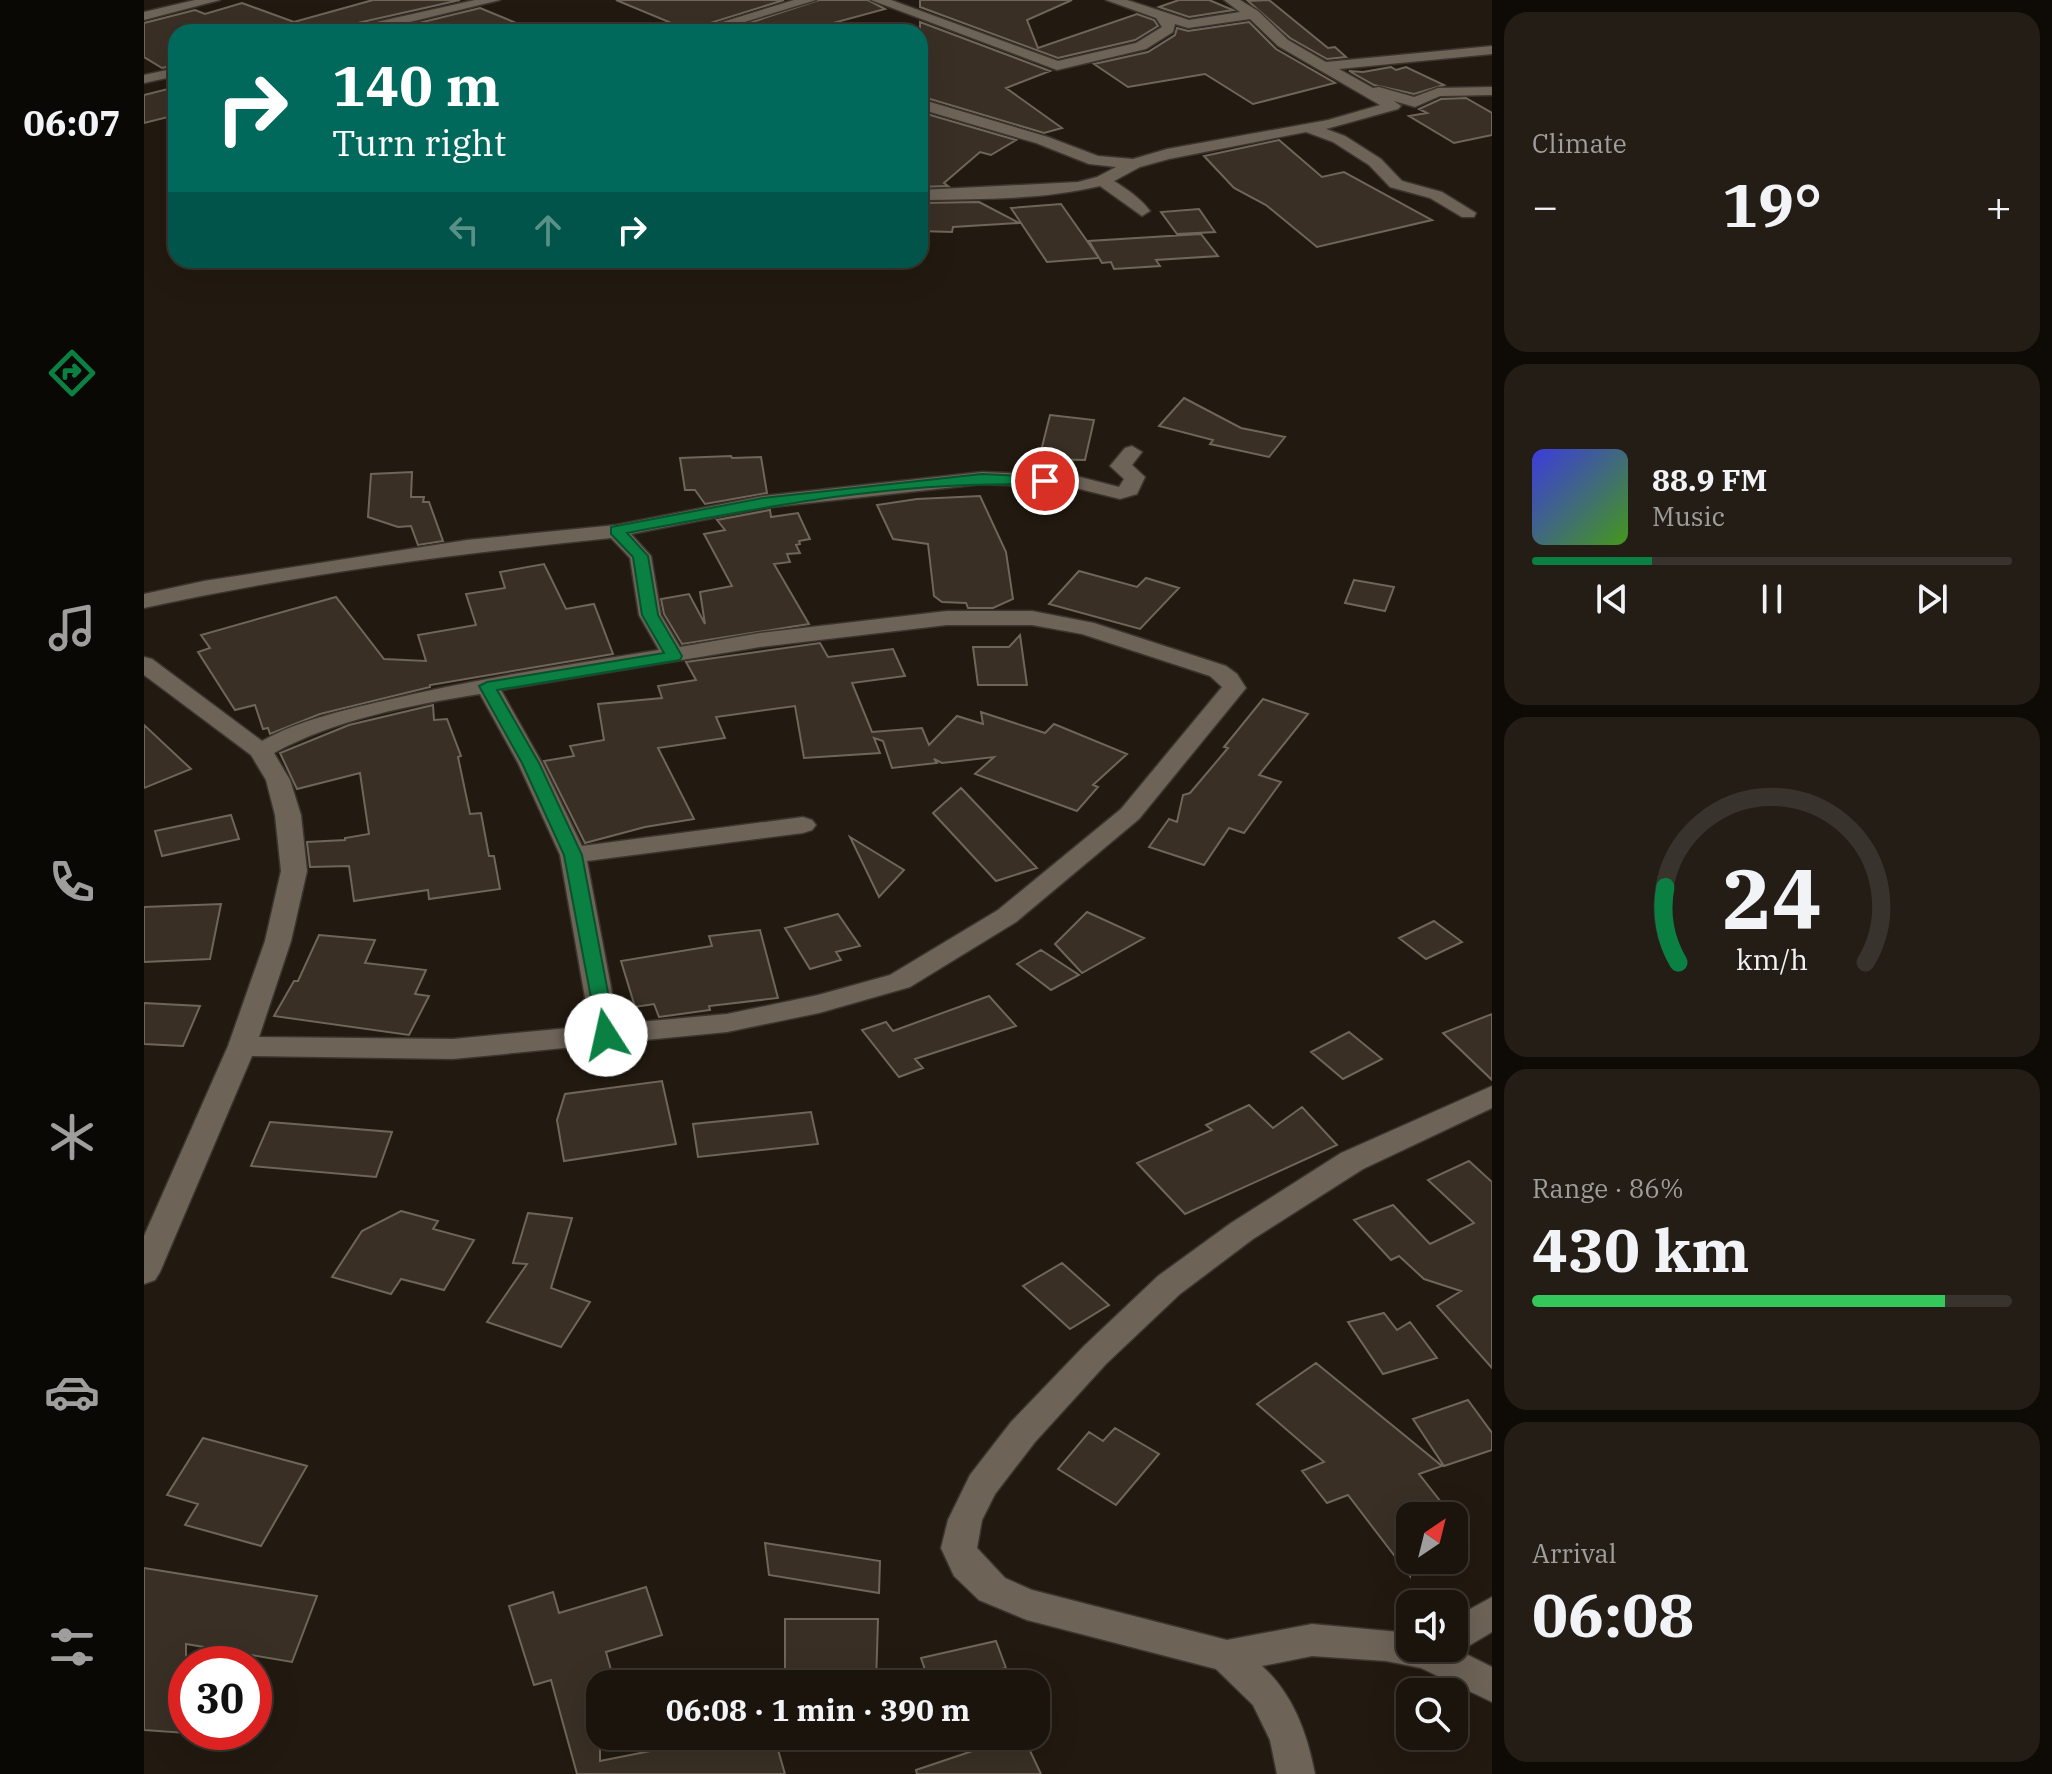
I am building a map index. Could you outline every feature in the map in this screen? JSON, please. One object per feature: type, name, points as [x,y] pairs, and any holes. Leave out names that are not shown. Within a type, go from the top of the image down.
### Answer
[{"type":"street","points":[[144,16],[213,0]]},
{"type":"street","points":[[386,24],[493,0]]},
{"type":"street","points":[[727,24],[809,0]]},
{"type":"street","points":[[878,0],[1057,66],[1146,44],[1168,29],[1162,17]]},
{"type":"street","points":[[1113,0],[1162,17],[1195,24],[1253,14]]},
{"type":"street","points":[[1231,0],[1253,14],[1283,43],[1415,102],[1438,92],[1492,91]]},
{"type":"street","points":[[1334,67],[1492,50]]},
{"type":"street","points":[[928,195],[1040,191],[1167,154],[1201,150],[1393,106],[1334,67]]},
{"type":"street","points":[[144,79],[168,74]]},
{"type":"street","points":[[928,106],[1042,140],[1108,172],[1142,211]]},
{"type":"street","points":[[928,122],[946,111]]},
{"type":"street","points":[[1305,127],[1339,139],[1375,162],[1396,184],[1436,195],[1468,213]]},
{"type":"street","points":[[144,601],[204,588],[467,546],[616,531],[763,502],[982,478],[1076,482],[1120,493],[1130,490],[1135,477],[1120,466],[1132,452]]},
{"type":"street","points":[[616,531],[640,556],[650,615],[674,656]]},
{"type":"street","points":[[242,1046],[453,1049],[606,1035],[727,1023],[819,1004],[900,981],[1007,916],[1130,814],[1234,688],[1229,679],[1218,671],[1086,628],[1032,618],[947,618],[760,640],[487,686],[380,707],[292,734],[261,751]]},
{"type":"street","points":[[144,664],[261,751],[278,780],[288,815],[294,871],[278,941],[242,1046],[144,1272]]},
{"type":"street","points":[[487,686],[530,763],[573,855],[606,1035]]},
{"type":"street","points":[[573,855],[803,825]]},
{"type":"street","points":[[1396,1645],[1312,1640],[1227,1656],[1027,1604],[992,1589],[967,1565],[959,1548],[965,1520],[982,1485],[1023,1432],[1095,1355],[1169,1285],[1242,1231],[1352,1161],[1492,1096]]},
{"type":"street","points":[[1468,1628],[1492,1613]]},
{"type":"street","points":[[1227,1656],[1266,1693],[1289,1738],[1296,1774]]},
{"type":"street","points":[[1461,1662],[1492,1685]]},
{"type":"building","points":[[373,0],[460,0],[353,24],[168,24],[168,67],[162,68],[144,57],[144,23],[195,10],[205,14],[242,3],[294,22]]},
{"type":"building","points":[[616,0],[784,0],[707,24],[674,24]]},
{"type":"building","points":[[819,0],[868,0],[885,9],[830,24],[746,24]]},
{"type":"building","points":[[920,0],[1072,0],[1027,20],[1038,48],[1137,14],[1154,20],[1158,26],[1135,40],[1058,58],[920,7]]},
{"type":"building","points":[[1179,0],[1209,0],[1233,10],[1189,17],[1159,7]]},
{"type":"building","points":[[1269,0],[1328,48],[1335,47],[1346,57],[1327,59],[1290,38],[1248,1]]},
{"type":"building","points":[[480,8],[519,24],[415,24]]},
{"type":"building","points":[[1249,22],[1276,49],[1335,83],[1253,104],[1205,74],[1128,87],[1094,64],[1148,52],[1175,35],[1177,28],[1188,31]]},
{"type":"building","points":[[928,25],[1050,71],[1006,88],[1062,128],[1044,133],[928,98]]},
{"type":"building","points":[[1391,67],[1396,70],[1406,67],[1444,85],[1414,94],[1374,85],[1349,71]]},
{"type":"building","points":[[168,89],[168,117],[144,123],[144,95]]},
{"type":"building","points":[[1466,98],[1492,113],[1492,135],[1454,143],[1409,116],[1427,113],[1419,109],[1441,99]]},
{"type":"building","points":[[928,114],[1016,140],[991,155],[980,152],[944,183],[948,186],[928,187]]},
{"type":"building","points":[[1279,140],[1322,177],[1344,172],[1432,220],[1317,247],[1266,205],[1234,188],[1204,156]]},
{"type":"building","points":[[979,202],[1019,223],[953,227],[952,232],[928,231],[928,203]]},
{"type":"building","points":[[1061,204],[1099,258],[1047,262],[1011,208]]},
{"type":"building","points":[[1199,209],[1215,232],[1177,234],[1161,212]]},
{"type":"building","points":[[1201,234],[1218,256],[1156,260],[1160,266],[1114,269],[1111,262],[1102,263],[1089,241]]},
{"type":"building","points":[[1184,398],[1241,428],[1285,437],[1269,457],[1210,444],[1213,440],[1159,426]]},
{"type":"building","points":[[1050,415],[1094,420],[1085,460],[1039,459]]},
{"type":"building","points":[[761,457],[767,493],[705,504],[695,490],[685,490],[680,458]]},
{"type":"building","points":[[412,472],[411,497],[424,497],[423,502],[429,502],[443,541],[418,545],[411,526],[398,527],[368,517],[371,474]]},
{"type":"building","points":[[980,496],[1006,552],[1013,599],[993,608],[968,608],[966,603],[942,602],[934,596],[928,544],[893,539],[877,505],[917,499]]},
{"type":"building","points":[[770,510],[771,517],[798,513],[810,539],[799,541],[800,544],[796,545],[800,553],[787,554],[790,562],[774,564],[809,624],[682,644],[664,614],[661,599],[689,594],[705,624],[700,592],[732,586],[704,534],[725,530],[717,520]]},
{"type":"building","points":[[544,564],[566,609],[594,604],[613,654],[430,685],[320,714],[270,734],[268,728],[263,729],[255,705],[235,710],[198,652],[210,648],[201,635],[336,597],[384,659],[426,661],[418,635],[476,625],[466,594],[505,588],[500,572]]},
{"type":"building","points":[[1079,571],[1137,587],[1146,578],[1179,588],[1140,629],[1049,604]]},
{"type":"building","points":[[1354,580],[1394,587],[1385,611],[1345,603]]},
{"type":"building","points":[[1020,635],[1027,685],[978,685],[973,647],[1009,647]]},
{"type":"building","points":[[820,643],[828,657],[893,649],[905,676],[852,683],[872,732],[922,728],[929,745],[957,716],[983,724],[981,712],[1045,733],[1054,724],[1127,754],[1093,785],[1098,787],[1077,811],[975,774],[994,757],[942,763],[934,759],[937,763],[892,768],[883,741],[874,738],[880,753],[804,758],[795,706],[716,717],[725,738],[658,748],[694,819],[645,827],[585,843],[544,761],[574,756],[570,746],[604,740],[598,704],[662,698],[658,686],[696,680],[686,662]]},
{"type":"building","points":[[1263,699],[1308,714],[1259,775],[1281,782],[1244,833],[1229,828],[1204,865],[1149,847],[1169,819],[1177,822],[1183,795],[1190,793],[1228,748],[1224,747]]},
{"type":"building","points":[[433,705],[434,720],[447,719],[461,756],[458,757],[470,814],[481,813],[489,856],[494,856],[500,889],[429,899],[428,890],[354,901],[349,866],[310,867],[307,842],[345,840],[369,834],[360,773],[297,789],[280,753],[349,725]]},
{"type":"building","points":[[144,725],[191,769],[144,788]]},
{"type":"building","points":[[961,788],[1037,868],[996,881],[933,813]]},
{"type":"building","points":[[231,815],[239,839],[162,856],[155,831]]},
{"type":"building","points":[[850,837],[904,870],[879,897]]},
{"type":"building","points":[[221,904],[210,959],[144,962],[144,907]]},
{"type":"building","points":[[1087,912],[1144,938],[1082,973],[1055,944]]},
{"type":"building","points":[[838,914],[860,946],[836,952],[841,960],[810,969],[785,928]]},
{"type":"building","points":[[1434,921],[1462,942],[1426,959],[1399,938]]},
{"type":"building","points":[[760,930],[778,998],[709,1006],[710,1010],[659,1017],[654,1004],[635,1007],[621,961],[712,946],[709,936]]},
{"type":"building","points":[[319,935],[375,940],[365,963],[426,970],[415,994],[429,996],[409,1035],[274,1016],[294,981],[298,981]]},
{"type":"building","points":[[1041,950],[1079,975],[1051,990],[1017,964]]},
{"type":"building","points":[[989,996],[1016,1026],[915,1059],[923,1068],[899,1077],[862,1030],[886,1022],[893,1031]]},
{"type":"building","points":[[144,1003],[200,1006],[183,1046],[144,1044]]},
{"type":"building","points":[[1492,1014],[1492,1080],[1443,1033]]},
{"type":"building","points":[[1349,1032],[1382,1059],[1343,1079],[1311,1052]]},
{"type":"building","points":[[662,1081],[676,1144],[564,1161],[557,1120],[565,1094]]},
{"type":"building","points":[[1249,1105],[1273,1128],[1302,1107],[1337,1145],[1185,1214],[1137,1163],[1212,1130],[1206,1125]]},
{"type":"building","points":[[811,1112],[818,1144],[698,1157],[693,1124]]},
{"type":"building","points":[[270,1122],[392,1132],[376,1177],[251,1166]]},
{"type":"building","points":[[1469,1161],[1492,1182],[1492,1368],[1437,1306],[1461,1291],[1424,1279],[1399,1256],[1391,1260],[1354,1220],[1393,1205],[1430,1244],[1474,1223],[1428,1180]]},
{"type":"building","points":[[401,1211],[438,1221],[433,1229],[474,1240],[444,1290],[401,1279],[391,1294],[332,1277],[362,1231]]},
{"type":"building","points":[[528,1213],[572,1218],[551,1288],[590,1302],[561,1347],[487,1322],[527,1264],[513,1263]]},
{"type":"building","points":[[1062,1263],[1109,1305],[1070,1329],[1023,1286]]},
{"type":"building","points":[[1384,1313],[1397,1330],[1410,1322],[1437,1358],[1383,1374],[1348,1322]]},
{"type":"building","points":[[1316,1363],[1442,1466],[1419,1474],[1441,1502],[1396,1502],[1396,1558],[1348,1495],[1327,1503],[1302,1471],[1324,1462],[1257,1404]]},
{"type":"building","points":[[1468,1400],[1492,1433],[1492,1450],[1444,1466],[1413,1419]]},
{"type":"building","points":[[1115,1428],[1159,1454],[1116,1505],[1058,1469],[1089,1432],[1103,1441]]},
{"type":"building","points":[[203,1438],[307,1466],[261,1546],[185,1525],[198,1504],[167,1495]]},
{"type":"building","points":[[765,1543],[880,1561],[879,1593],[769,1575]]},
{"type":"building","points":[[144,1568],[317,1596],[292,1662],[272,1659],[272,1646],[168,1646],[168,1732],[144,1730]]},
{"type":"building","points":[[646,1587],[662,1635],[606,1652],[611,1670],[586,1670],[586,1750],[600,1750],[600,1761],[655,1750],[778,1750],[785,1774],[577,1774],[551,1680],[534,1685],[509,1606],[553,1592],[559,1613]]},
{"type":"building","points":[[785,1619],[878,1619],[876,1670],[785,1670]]},
{"type":"building","points":[[996,1641],[1006,1668],[925,1670],[921,1658]]},
{"type":"building","points":[[975,1750],[1030,1750],[1041,1774],[917,1774],[916,1770]]},
{"type":"route","points":[[606,1035],[573,855],[530,763],[487,686],[674,656],[650,615],[640,556],[616,531],[763,502],[982,478],[1045,481]]}]
